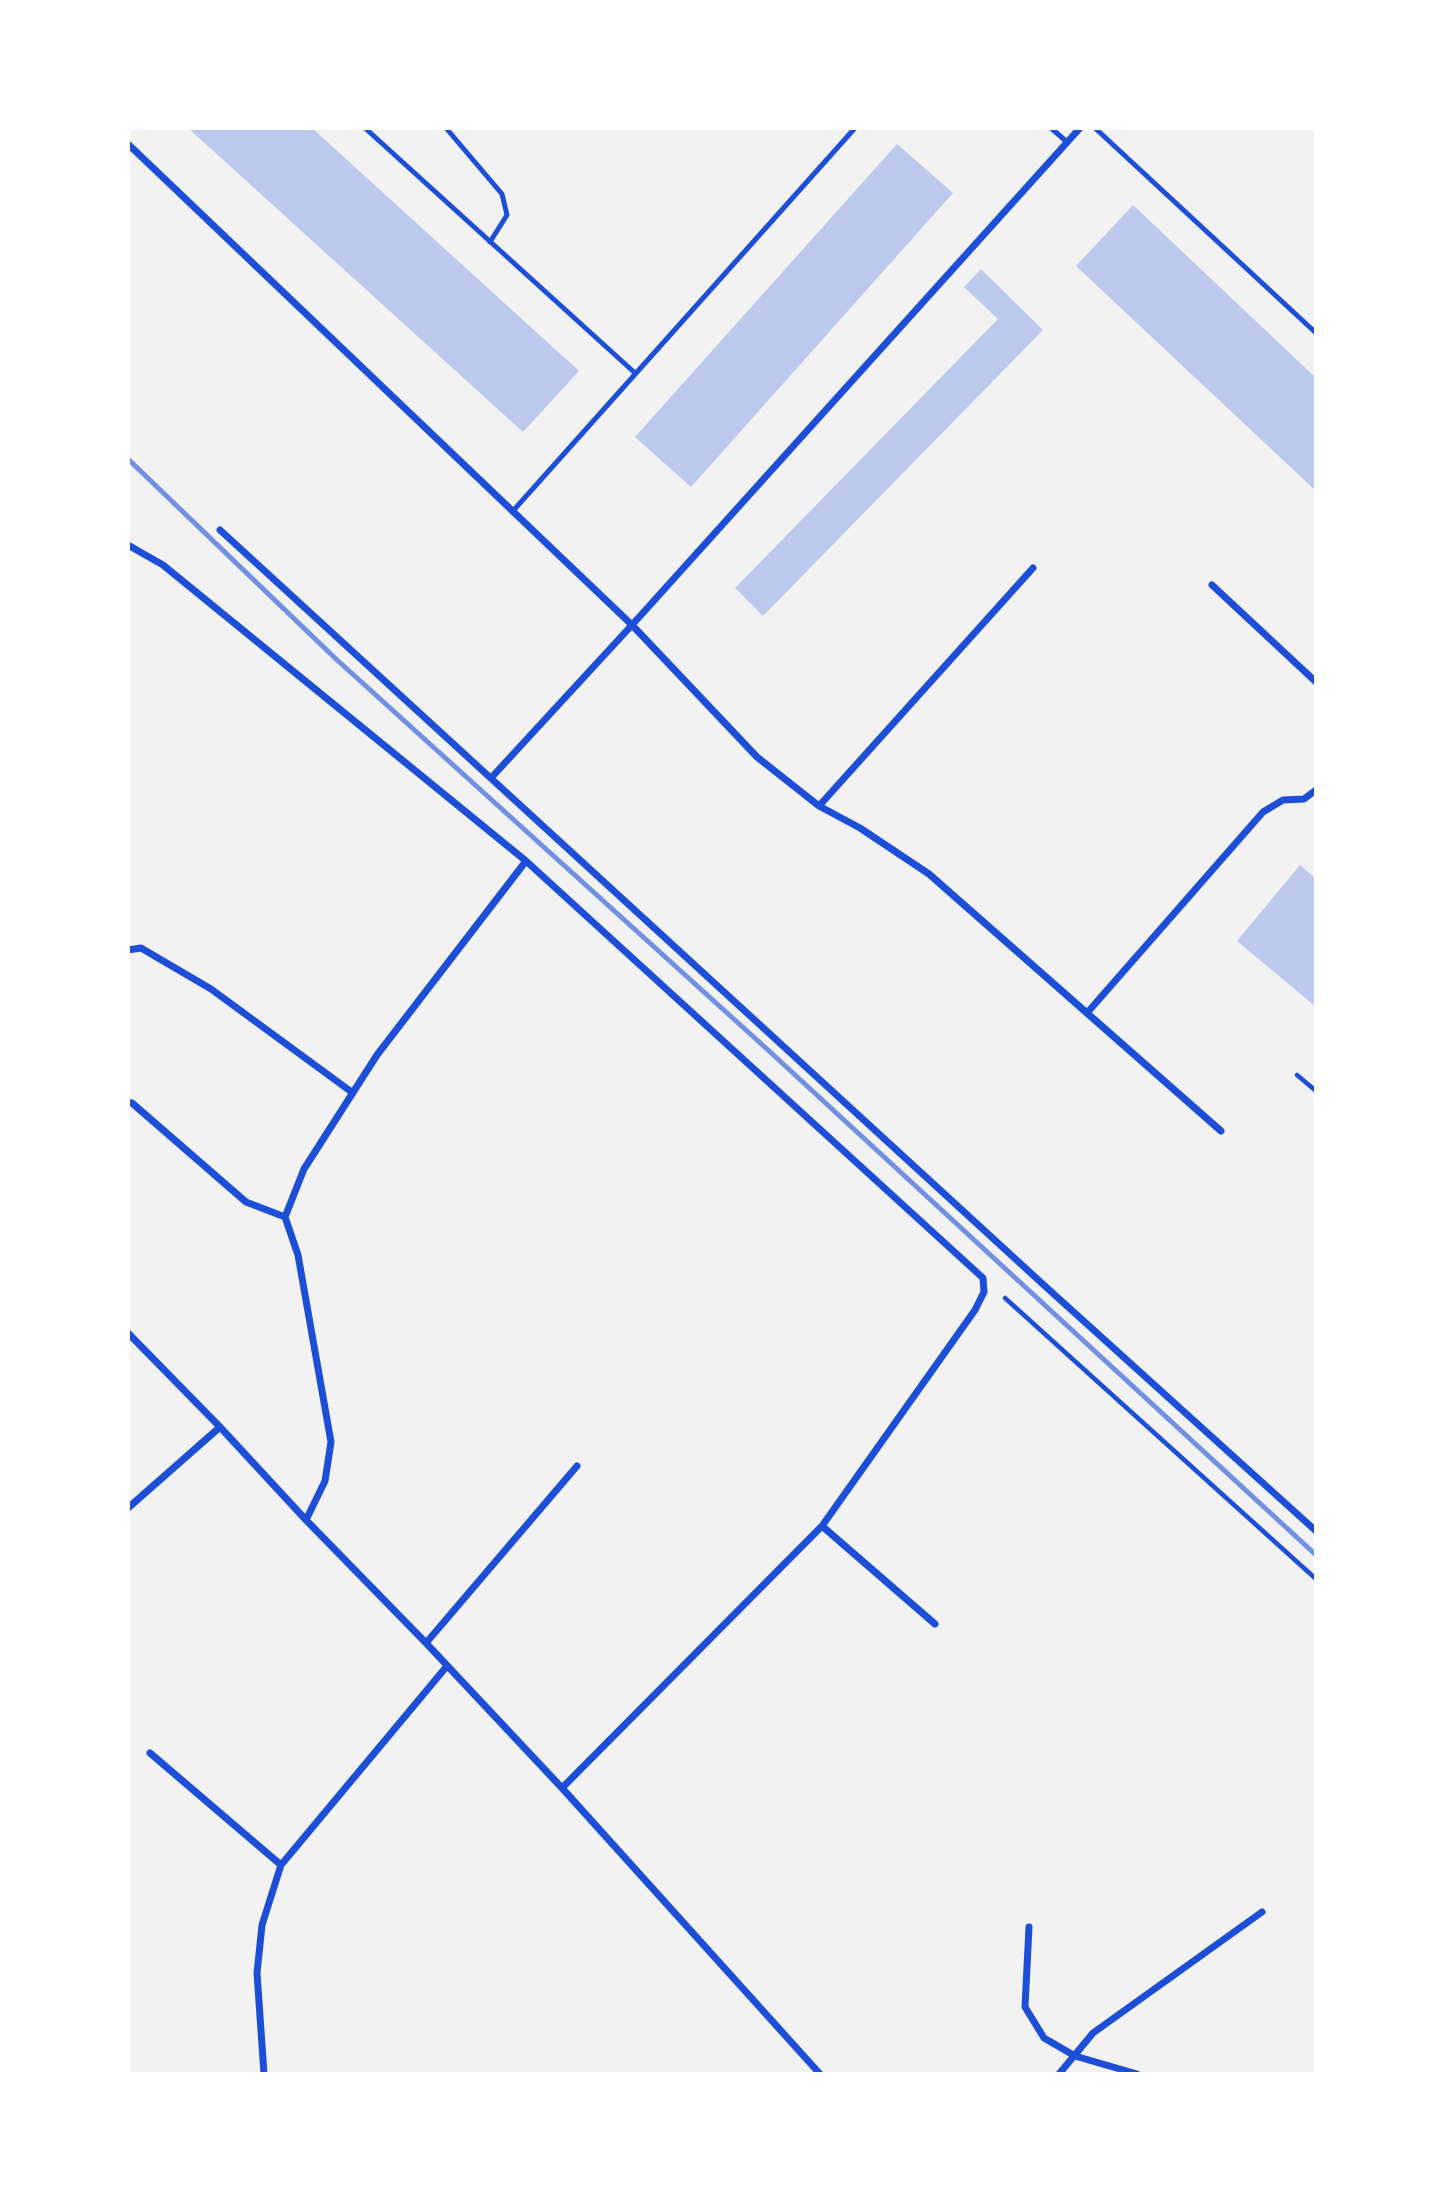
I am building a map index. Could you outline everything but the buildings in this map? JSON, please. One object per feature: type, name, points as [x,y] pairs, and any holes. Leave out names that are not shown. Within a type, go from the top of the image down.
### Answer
[{"type":"street","points":[[491,778],[1080,128]]},
{"type":"street","points":[[128,144],[632,625],[757,757],[819,806],[860,828],[929,874],[1221,1131]]},
{"type":"street","points":[[220,530],[1316,1531]]},
{"type":"street","points":[[128,545],[173,574],[526,861],[983,1278],[984,1292],[975,1310],[822,1526],[562,1788]]},
{"type":"street","points":[[819,806],[1033,568]]},
{"type":"street","points":[[1212,585],[1316,682]]},
{"type":"street","points":[[1087,1013],[1263,812],[1283,800],[1304,799],[1316,790]]},
{"type":"street","points":[[306,1520],[325,1481],[331,1442],[298,1255],[285,1217],[304,1169],[377,1055],[526,861]]},
{"type":"street","points":[[128,950],[141,948],[211,989],[353,1093]]},
{"type":"street","points":[[132,1103],[246,1202],[285,1217]]},
{"type":"street","points":[[128,1333],[562,1788],[820,2074]]},
{"type":"street","points":[[128,1508],[220,1427]]},
{"type":"street","points":[[426,1643],[577,1466]]},
{"type":"street","points":[[822,1526],[935,1624]]},
{"type":"street","points":[[264,2074],[257,1973],[262,1925],[281,1865],[447,1666]]},
{"type":"street","points":[[150,1753],[281,1865]]},
{"type":"street","points":[[1059,2074],[1093,2033],[1262,1912]]},
{"type":"street","points":[[1029,1927],[1025,2007],[1044,2038],[1075,2056],[1137,2074]]},
{"type":"lane","points":[[365,128],[635,373]]},
{"type":"lane","points":[[446,128],[502,194],[507,215],[490,242]]},
{"type":"lane","points":[[512,512],[855,128]]},
{"type":"lane","points":[[1051,128],[1067,142]]},
{"type":"lane","points":[[1094,128],[1316,333]]},
{"type":"path","points":[[1297,1075],[1316,1091]]},
{"type":"path","points":[[983,1278],[1316,1579]]},
{"type":"railway","points":[[128,459],[336,659],[768,1050],[1316,1555]]}]
